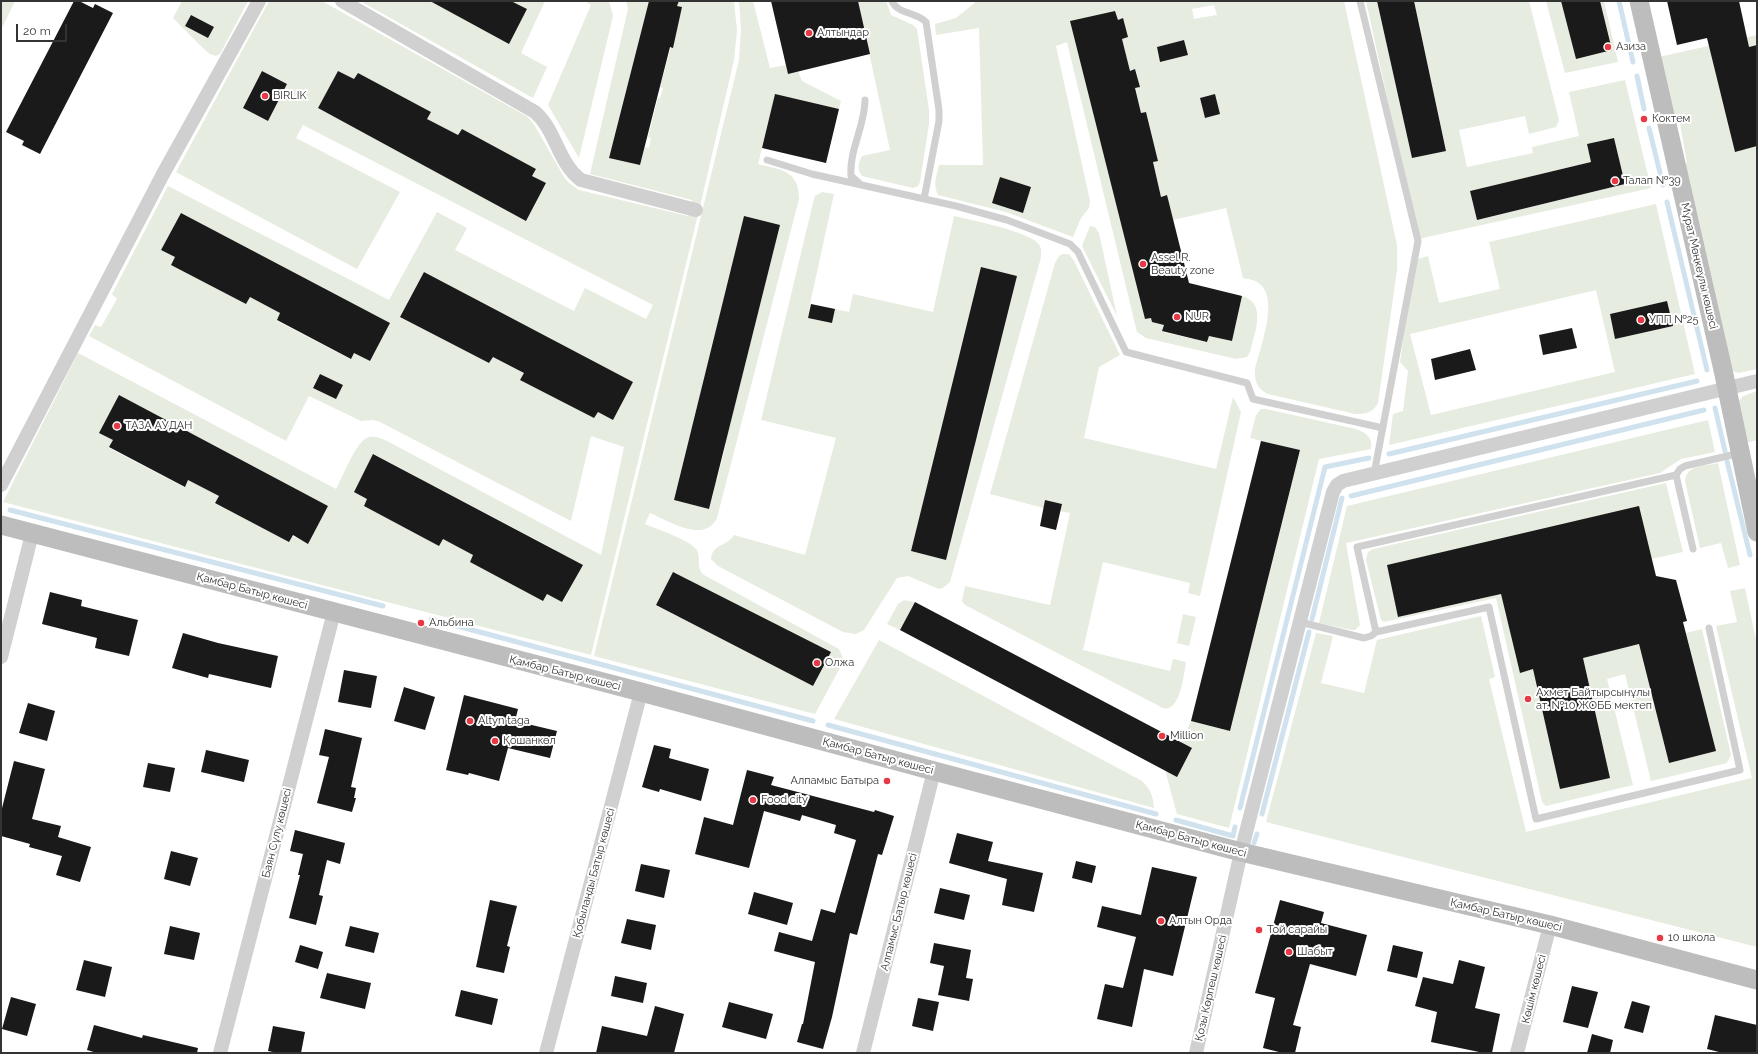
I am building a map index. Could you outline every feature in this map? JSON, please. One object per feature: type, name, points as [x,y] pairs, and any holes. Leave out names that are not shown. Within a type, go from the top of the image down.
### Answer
[{"type":"main road","name":"Мұрат Мөңкеұлы көшесі","points":[[1639,1],[1727,388],[1757,532]]},
{"type":"main road","name":"Қамбар Батыр көшесі","points":[[1,525],[641,692],[934,772],[1241,852],[1550,925],[1757,980]]},
{"type":"street","points":[[1,485],[164,174],[259,1]]},
{"type":"street","points":[[342,1],[535,112],[544,122],[573,174],[581,180],[696,210]]},
{"type":"street","name":"Қозы Көрпеш көшесі","points":[[1196,1053],[1241,852],[1333,492],[1337,485],[1343,481],[1757,381]]},
{"type":"street","points":[[1,657],[32,534]]},
{"type":"street","name":"Баян Сұлу көшесі","points":[[220,1053],[334,612]]},
{"type":"street","name":"Қобыланды Батыр көшесі","points":[[546,1053],[641,692]]},
{"type":"street","name":"Алпамыс Батыр көшесі","points":[[863,1053],[934,772]]},
{"type":"street","name":"Көшім көшесі","points":[[1517,1053],[1550,925]]},
{"type":"lane","points":[[892,1],[894,6],[899,10],[917,15],[926,22],[939,121],[924,199]]},
{"type":"lane","points":[[1360,1],[1418,241],[1374,474]]},
{"type":"lane","points":[[860,185],[851,176],[851,162],[863,117],[865,100]]},
{"type":"lane","points":[[767,160],[812,174],[924,199],[1007,220],[1070,244],[1078,252],[1126,352],[1247,383],[1253,399],[1383,428]]},
{"type":"lane","points":[[1693,549],[1676,475],[1680,468],[1685,466],[1740,452]]},
{"type":"lane","points":[[1376,632],[1357,547],[1676,475]]},
{"type":"lane","points":[[1300,622],[1364,638],[1371,636],[1376,632],[1489,607],[1536,819],[1740,770],[1709,628]]},
{"type":"shaded area","points":[[1,1],[15,1],[1,30]]},
{"type":"shaded area","points":[[182,1],[248,1],[220,54],[216,56],[210,54],[204,49],[173,18]],"holes":[[[191,15],[214,27],[208,38],[185,26]]]},
{"type":"shaded area","points":[[269,1],[322,1],[528,117],[535,126],[564,177],[569,183],[579,190],[688,216],[692,200],[590,174],[628,9],[626,1],[649,1],[609,157],[640,165],[645,147],[649,148],[651,138],[648,137],[658,98],[660,98],[663,88],[660,87],[682,7],[677,6],[679,1],[734,1],[737,31],[734,60],[591,655],[3,502],[78,353],[336,489],[359,445],[369,437],[374,437],[387,441],[601,555],[624,447],[591,436],[571,521],[380,422],[373,420],[361,421],[309,396],[286,441],[89,336],[95,325],[101,327],[117,299],[112,294],[168,186],[389,300],[437,212],[467,228],[455,250],[574,311],[585,288],[646,319],[653,305],[303,125],[296,138],[400,192],[357,269],[176,172]],"holes":[[[262,71],[287,84],[268,121],[243,108]],[[338,71],[354,79],[358,73],[431,112],[427,119],[457,135],[462,129],[536,169],[532,176],[546,184],[526,220],[318,108]],[[181,213],[390,323],[370,361],[354,353],[350,359],[277,321],[280,313],[250,297],[246,304],[171,265],[175,257],[161,250]],[[424,272],[470,296],[466,304],[484,304],[633,382],[613,420],[598,412],[594,418],[521,380],[524,373],[493,357],[489,363],[414,324],[404,309]],[[320,374],[343,385],[313,387]],[[99,433],[209,443],[239,459],[249,474],[253,466],[299,491],[296,498],[311,497],[328,506],[308,543],[215,503],[219,496],[188,480],[184,487],[109,448],[113,440]],[[374,454],[419,478],[416,486],[434,486],[554,549],[550,557],[561,563],[566,556],[582,565],[563,602],[547,594],[543,600],[470,562],[473,555],[443,539],[438,545],[364,506],[367,499],[354,491]]]},
{"type":"shaded area","points":[[360,1],[430,1],[509,43],[527,9],[511,1],[545,1],[521,53],[547,67],[533,98]]},
{"type":"shaded area","points":[[585,1],[609,1],[613,16],[579,158],[548,105],[591,5]]},
{"type":"shaded area","points":[[739,1],[753,1],[770,68],[786,65],[788,74],[798,71],[802,81],[841,101],[839,109],[775,95],[758,164],[781,170],[792,177],[796,182],[799,199],[717,518],[711,526],[704,529],[695,530],[676,525],[650,513],[645,524],[687,542],[696,549],[699,555],[700,569],[704,575],[839,649],[843,658],[842,664],[815,714],[594,656],[739,60],[741,30]],"holes":[[[744,217],[780,226],[728,432],[725,432],[722,442],[726,444],[717,480],[713,479],[710,490],[714,491],[709,509],[674,500]],[[673,572],[830,652],[813,686],[656,605]]]},
{"type":"shaded area","points":[[858,1],[886,1],[891,15],[913,25],[917,29],[929,110],[929,124],[920,182],[918,186],[913,188],[862,176],[859,171],[859,164],[862,156],[890,150]]},
{"type":"shaded area","points":[[977,1],[1344,1],[1397,245],[1397,270],[1378,403],[1374,409],[1365,413],[1355,414],[1268,394],[1264,392],[1257,384],[1255,369],[1264,337],[1268,312],[1268,301],[1265,291],[1260,284],[1243,278],[1226,208],[1168,221],[1167,195],[1161,197],[1153,162],[1158,160],[1146,112],[1141,113],[1135,88],[1140,87],[1136,70],[1130,71],[1122,39],[1123,18],[1118,20],[1115,11],[1071,21],[1134,275],[1140,273],[1142,281],[1136,283],[1145,319],[1151,318],[1152,322],[1164,325],[1163,332],[1207,342],[1209,336],[1232,341],[1242,296],[1250,300],[1255,305],[1257,312],[1256,328],[1250,352],[1247,357],[1236,359],[1146,338],[1137,332],[1067,42],[1056,46],[1090,201],[1089,208],[1081,218],[1073,237],[1006,212],[938,195],[935,184],[939,165],[983,165],[979,28],[936,35],[935,24],[956,18]],"holes":[[[1214,5],[1217,15],[1194,19],[1192,9]],[[1184,40],[1188,55],[1160,62],[1157,47]],[[1215,94],[1220,114],[1205,118],[1200,98]],[[1000,177],[1031,187],[1023,213],[992,203]]]},
{"type":"shaded area","points":[[1366,1],[1377,1],[1412,158],[1446,150],[1414,1],[1529,1],[1559,120],[1556,127],[1529,134],[1525,116],[1459,130],[1467,167],[1533,153],[1532,147],[1579,136],[1569,92],[1625,80],[1651,188],[1418,239]],"holes":[[[1614,138],[1625,184],[1477,220],[1470,191],[1591,162],[1587,144]]]},
{"type":"shaded area","points":[[1546,1],[1561,1],[1576,59],[1612,50],[1600,1],[1604,1],[1618,62],[1565,73]]},
{"type":"shaded area","points":[[1757,35],[1757,369],[1739,373],[1732,371],[1681,164],[1687,163],[1679,118],[1670,112],[1659,57]]},
{"type":"shaded area","points":[[822,192],[834,194],[808,318],[832,323],[835,309],[849,312],[853,294],[933,312],[954,216],[1014,231],[1035,241],[1040,246],[1041,250],[1040,261],[950,582],[943,588],[939,589],[908,576],[897,578],[864,630],[856,634],[843,632],[718,566],[711,559],[714,550],[731,539],[734,535],[805,555],[836,438],[761,420],[815,196]],"holes":[[[982,267],[1017,276],[1001,341],[998,340],[998,352],[989,387],[986,387],[983,398],[987,399],[978,435],[974,435],[971,445],[975,446],[954,531],[950,530],[947,541],[951,542],[946,560],[911,551]]]},
{"type":"shaded area","points":[[1656,204],[1695,374],[1389,445],[1393,414],[1403,411],[1408,371],[1400,362],[1413,269],[1418,259],[1428,256],[1439,303],[1500,289],[1489,242]],"holes":[[[1596,290],[1615,372],[1431,415],[1410,334]],[[1667,301],[1673,326],[1615,339],[1610,314]]]},
{"type":"shaded area","points":[[1090,226],[1095,227],[1099,233],[1117,316],[1082,246]]},
{"type":"shaded area","points":[[1069,254],[1074,261],[1120,355],[1099,367],[1084,438],[1216,469],[1233,397],[1241,412],[1200,596],[1188,593],[1190,583],[1103,562],[1083,650],[1170,671],[1173,659],[1186,662],[1180,691],[1177,699],[1169,708],[1163,708],[965,605],[962,601],[965,586],[1050,605],[1070,513],[1060,511],[1062,504],[1046,500],[1044,508],[990,494],[1055,263],[1059,256]]},
{"type":"shaded area","points":[[1757,391],[1757,440],[1745,443],[1738,402],[1743,396]]},
{"type":"shaded area","points":[[1261,409],[1356,429],[1363,432],[1370,438],[1371,449],[1319,459],[1229,828],[1177,814],[1165,770],[1177,776],[1192,749],[1181,743],[1191,721],[1230,731],[1300,451],[1250,438],[1256,415]]},
{"type":"shaded area","points":[[1708,420],[1715,452],[1681,459],[1660,473],[1346,543],[1360,625],[1355,630],[1352,630],[1319,623],[1347,506]]},
{"type":"shaded area","points":[[1718,463],[1740,565],[1728,568],[1721,543],[1700,548],[1685,481],[1686,476],[1692,469]]},
{"type":"shaded area","points":[[1666,483],[1683,552],[1651,559],[1489,542],[1387,565],[1399,617],[1501,594],[1520,672],[1639,644],[1669,763],[1715,751],[1686,633],[1702,629],[1731,755],[1727,763],[1651,781],[1625,674],[1607,679],[1633,785],[1546,806],[1542,802],[1496,598],[1384,622],[1381,620],[1366,560],[1368,552],[1373,549]]},
{"type":"shaded area","points":[[1745,588],[1757,644],[1757,947],[1266,822],[1316,633],[1333,636],[1321,683],[1364,693],[1377,640],[1481,616],[1495,677],[1489,679],[1526,832],[1752,778],[1716,626],[1737,622],[1730,591]]},
{"type":"shaded area","points":[[904,600],[915,602],[900,630],[887,624],[898,604]]},
{"type":"shaded area","points":[[1183,614],[1196,617],[1189,646],[1177,643]]},
{"type":"shaded area","points":[[879,640],[1142,781],[1151,793],[1154,808],[834,719]]},
{"type":"building","points":[[74,1],[79,1],[93,8],[95,4],[113,13],[40,154],[22,145],[24,141],[6,132]]},
{"type":"building","points":[[430,1],[511,1],[527,9],[509,44]]},
{"type":"building","points":[[649,1],[679,1],[677,6],[682,7],[673,48],[670,47],[640,165],[609,158]]},
{"type":"building","points":[[771,1],[858,1],[870,54],[788,74]]},
{"type":"building","points":[[1377,1],[1414,1],[1446,151],[1412,158]]},
{"type":"building","points":[[1561,1],[1600,1],[1612,50],[1576,59]]},
{"type":"building","points":[[1667,1],[1739,1],[1749,47],[1757,45],[1757,146],[1735,152],[1707,38],[1677,45]]},
{"type":"building","points":[[1115,11],[1118,20],[1123,18],[1128,37],[1122,39],[1130,71],[1135,69],[1140,87],[1135,88],[1141,113],[1146,112],[1158,161],[1153,162],[1161,197],[1167,195],[1189,283],[1242,296],[1232,341],[1209,336],[1207,342],[1162,331],[1164,325],[1152,322],[1151,318],[1145,319],[1070,21]]},
{"type":"building","points":[[191,15],[214,27],[208,38],[185,26]]},
{"type":"building","points":[[1184,40],[1188,55],[1160,62],[1157,47]]},
{"type":"building","name":"BIRLIK","points":[[262,71],[287,84],[268,121],[243,108]]},
{"type":"building","points":[[338,71],[354,79],[358,73],[431,112],[427,119],[458,135],[462,129],[536,169],[532,176],[546,183],[526,221],[318,108]]},
{"type":"building","points":[[775,94],[839,109],[826,163],[762,148]]},
{"type":"building","points":[[1215,94],[1220,114],[1205,118],[1200,98]]},
{"type":"building","points":[[1614,138],[1625,184],[1477,220],[1470,191],[1591,162],[1587,144]]},
{"type":"building","points":[[1000,177],[1031,187],[1023,213],[992,203]]},
{"type":"building","points":[[181,213],[390,323],[370,361],[354,353],[351,359],[277,320],[280,313],[250,297],[246,304],[171,265],[175,257],[161,250]]},
{"type":"building","points":[[744,216],[780,225],[709,509],[674,500]]},
{"type":"building","points":[[981,267],[1017,276],[946,560],[911,551]]},
{"type":"building","points":[[424,272],[633,382],[613,420],[598,412],[594,418],[520,380],[524,373],[493,357],[489,363],[400,317]]},
{"type":"building","name":"УПП №25","points":[[1667,301],[1673,326],[1615,339],[1610,314]]},
{"type":"building","points":[[811,304],[835,309],[832,323],[808,318]]},
{"type":"building","points":[[1572,328],[1577,348],[1543,355],[1539,335]]},
{"type":"building","points":[[1470,349],[1476,370],[1435,380],[1431,359]]},
{"type":"building","points":[[320,374],[343,385],[336,399],[313,388]]},
{"type":"building","points":[[119,395],[328,506],[308,544],[293,535],[289,542],[215,503],[219,496],[188,480],[185,487],[109,447],[113,440],[99,433]]},
{"type":"building","points":[[1261,441],[1300,450],[1230,731],[1191,721]]},
{"type":"building","points":[[373,454],[583,565],[562,602],[547,594],[543,601],[470,562],[473,555],[443,539],[439,546],[364,506],[367,499],[354,492]]},
{"type":"building","points":[[1045,500],[1062,504],[1056,530],[1040,526]]},
{"type":"building","points":[[1639,506],[1656,576],[1676,580],[1687,621],[1683,622],[1716,751],[1669,763],[1639,644],[1583,658],[1610,778],[1560,789],[1533,669],[1520,673],[1501,594],[1398,617],[1387,565]]},
{"type":"building","points":[[673,572],[831,652],[813,686],[656,605]]},
{"type":"building","points":[[50,592],[82,600],[81,606],[138,620],[129,656],[95,648],[97,638],[42,624]]},
{"type":"building","points":[[915,602],[1192,748],[1177,777],[900,630]]},
{"type":"building","points":[[183,633],[218,643],[278,656],[271,688],[209,674],[208,678],[172,668]]},
{"type":"building","points":[[344,670],[377,676],[371,708],[338,702]]},
{"type":"building","points":[[404,687],[435,697],[425,730],[394,721]]},
{"type":"building","points":[[464,695],[518,709],[515,721],[557,731],[550,758],[508,748],[499,781],[469,773],[468,775],[446,770]]},
{"type":"building","points":[[28,703],[55,711],[47,741],[19,733]]},
{"type":"building","points":[[325,729],[362,738],[351,787],[356,788],[354,798],[356,798],[352,812],[317,803],[329,757],[319,755]]},
{"type":"building","points":[[654,745],[671,749],[669,758],[709,769],[701,801],[660,789],[659,792],[642,787]]},
{"type":"building","points":[[206,750],[249,760],[244,782],[201,772]]},
{"type":"building","points":[[14,761],[45,769],[32,819],[61,826],[58,837],[91,847],[80,882],[56,875],[62,856],[29,847],[30,844],[1,836],[1,812]]},
{"type":"building","points":[[148,763],[175,768],[170,792],[143,787]]},
{"type":"building","points":[[747,770],[774,777],[771,785],[894,816],[882,855],[878,854],[857,935],[850,933],[832,1017],[823,1049],[797,1042],[803,1024],[815,962],[774,951],[779,932],[812,941],[821,909],[835,913],[856,840],[834,833],[836,825],[802,815],[800,821],[764,811],[749,868],[695,854],[704,817],[733,825]]},
{"type":"building","points":[[295,830],[345,843],[340,864],[327,860],[319,895],[323,896],[316,925],[289,918],[300,875],[298,875],[303,854],[290,851]]},
{"type":"building","points":[[957,833],[993,842],[988,861],[1043,873],[1034,912],[1002,905],[1007,879],[949,863]]},
{"type":"building","points":[[171,851],[198,858],[190,886],[164,879]]},
{"type":"building","points":[[1076,861],[1096,866],[1092,883],[1072,878]]},
{"type":"building","points":[[641,864],[670,870],[664,898],[635,891]]},
{"type":"building","points":[[1152,867],[1197,877],[1173,976],[1144,969],[1132,1027],[1097,1019],[1105,984],[1123,988],[1136,937],[1097,927],[1102,906],[1141,915]]},
{"type":"building","points":[[940,888],[970,895],[964,920],[934,913]]},
{"type":"building","points":[[754,892],[793,903],[787,925],[748,914]]},
{"type":"building","points":[[490,900],[517,906],[507,946],[510,947],[504,973],[476,967]]},
{"type":"building","points":[[1280,900],[1324,912],[1321,923],[1367,935],[1356,976],[1310,964],[1293,1025],[1301,1027],[1295,1053],[1283,1053],[1263,1048],[1275,998],[1255,993]]},
{"type":"building","points":[[627,919],[656,925],[651,950],[621,943]]},
{"type":"building","points":[[170,926],[200,933],[194,960],[164,954]]},
{"type":"building","points":[[350,926],[379,933],[374,953],[345,946]]},
{"type":"building","points":[[934,943],[971,950],[966,978],[973,979],[969,1001],[938,995],[944,966],[930,963]]},
{"type":"building","points":[[300,945],[323,952],[318,969],[295,962]]},
{"type":"building","points":[[1393,945],[1423,952],[1417,978],[1387,971]]},
{"type":"building","points":[[84,960],[112,967],[105,997],[76,990]]},
{"type":"building","points":[[1459,960],[1485,967],[1475,1008],[1500,1014],[1492,1053],[1484,1053],[1431,1042],[1437,1012],[1415,1006],[1423,977],[1453,984]]},
{"type":"building","points":[[327,973],[371,983],[365,1009],[320,998]]},
{"type":"building","points":[[615,976],[647,983],[643,1003],[611,996]]},
{"type":"building","points":[[1572,986],[1598,992],[1588,1028],[1563,1022]]},
{"type":"building","points":[[461,990],[498,999],[492,1025],[455,1016]]},
{"type":"building","points":[[11,997],[36,1004],[27,1036],[2,1029]]},
{"type":"building","points":[[918,998],[939,1002],[933,1031],[912,1026]]},
{"type":"building","points":[[1632,1001],[1650,1006],[1643,1033],[1624,1028]]},
{"type":"building","points":[[729,1002],[773,1014],[766,1039],[722,1027]]},
{"type":"building","points":[[655,1006],[684,1014],[674,1053],[596,1053],[602,1026],[647,1036]]},
{"type":"building","points":[[1715,1015],[1757,1025],[1757,1053],[1723,1053],[1707,1049]]},
{"type":"building","points":[[94,1025],[142,1038],[143,1035],[198,1048],[197,1053],[97,1053],[87,1050]]},
{"type":"building","points":[[273,1026],[305,1032],[301,1053],[278,1053],[268,1051]]},
{"type":"building","points":[[1592,1034],[1613,1040],[1610,1053],[1587,1053]]},
{"type":"waterway","points":[[1619,1],[1633,62]]},
{"type":"waterway","points":[[1637,76],[1644,109]]},
{"type":"waterway","points":[[1649,128],[1663,185]]},
{"type":"waterway","points":[[1667,202],[1707,370]]},
{"type":"waterway","points":[[1389,454],[1697,381]]},
{"type":"waterway","points":[[1715,408],[1725,451]]},
{"type":"waterway","points":[[1351,496],[1704,410]]},
{"type":"waterway","points":[[1240,808],[1325,467],[1369,458]]},
{"type":"waterway","points":[[1727,461],[1750,555]]},
{"type":"waterway","points":[[1312,619],[1342,498]]},
{"type":"waterway","points":[[10,510],[383,606]]},
{"type":"waterway","points":[[431,619],[813,721]]},
{"type":"waterway","points":[[1262,814],[1309,632]]},
{"type":"waterway","points":[[828,725],[1156,814]]},
{"type":"waterway","points":[[1176,820],[1233,836],[1235,827]]},
{"type":"waterway","points":[[1254,843],[1257,834]]},
{"type":"place","name":"Алтындар","points":[[809,33]]},
{"type":"place","name":"Азиза","points":[[1608,47]]},
{"type":"place","name":"BIRLIK","points":[[265,96]]},
{"type":"place","name":"Коктем","points":[[1644,119]]},
{"type":"place","name":"Талап №39","points":[[1615,181]]},
{"type":"place","name":"Assel R. Beauty zone","points":[[1143,264]]},
{"type":"place","name":"NUR","points":[[1177,317]]},
{"type":"place","name":"УПП №25","points":[[1641,320]]},
{"type":"place","name":"ТАЗА АУДАН","points":[[117,426]]},
{"type":"place","name":"Альбина","points":[[421,623]]},
{"type":"place","name":"Олжа","points":[[817,663]]},
{"type":"place","name":"Ахмет Байтырсынұлы ат. №10 ЖОББ мектеп","points":[[1528,699]]},
{"type":"place","name":"Altyn taga","points":[[470,721]]},
{"type":"place","name":"Million","points":[[1162,736]]},
{"type":"place","name":"Қошанкөл","points":[[495,741]]},
{"type":"place","name":"Алпамыс Батыра","points":[[887,781]]},
{"type":"place","name":"Food city","points":[[753,800]]},
{"type":"place","name":"Алтын Орда","points":[[1161,921]]},
{"type":"place","name":"Той сарайы","points":[[1259,930]]},
{"type":"place","name":"10 школа","points":[[1660,938]]},
{"type":"place","name":"Шабыт","points":[[1289,952]]}]
